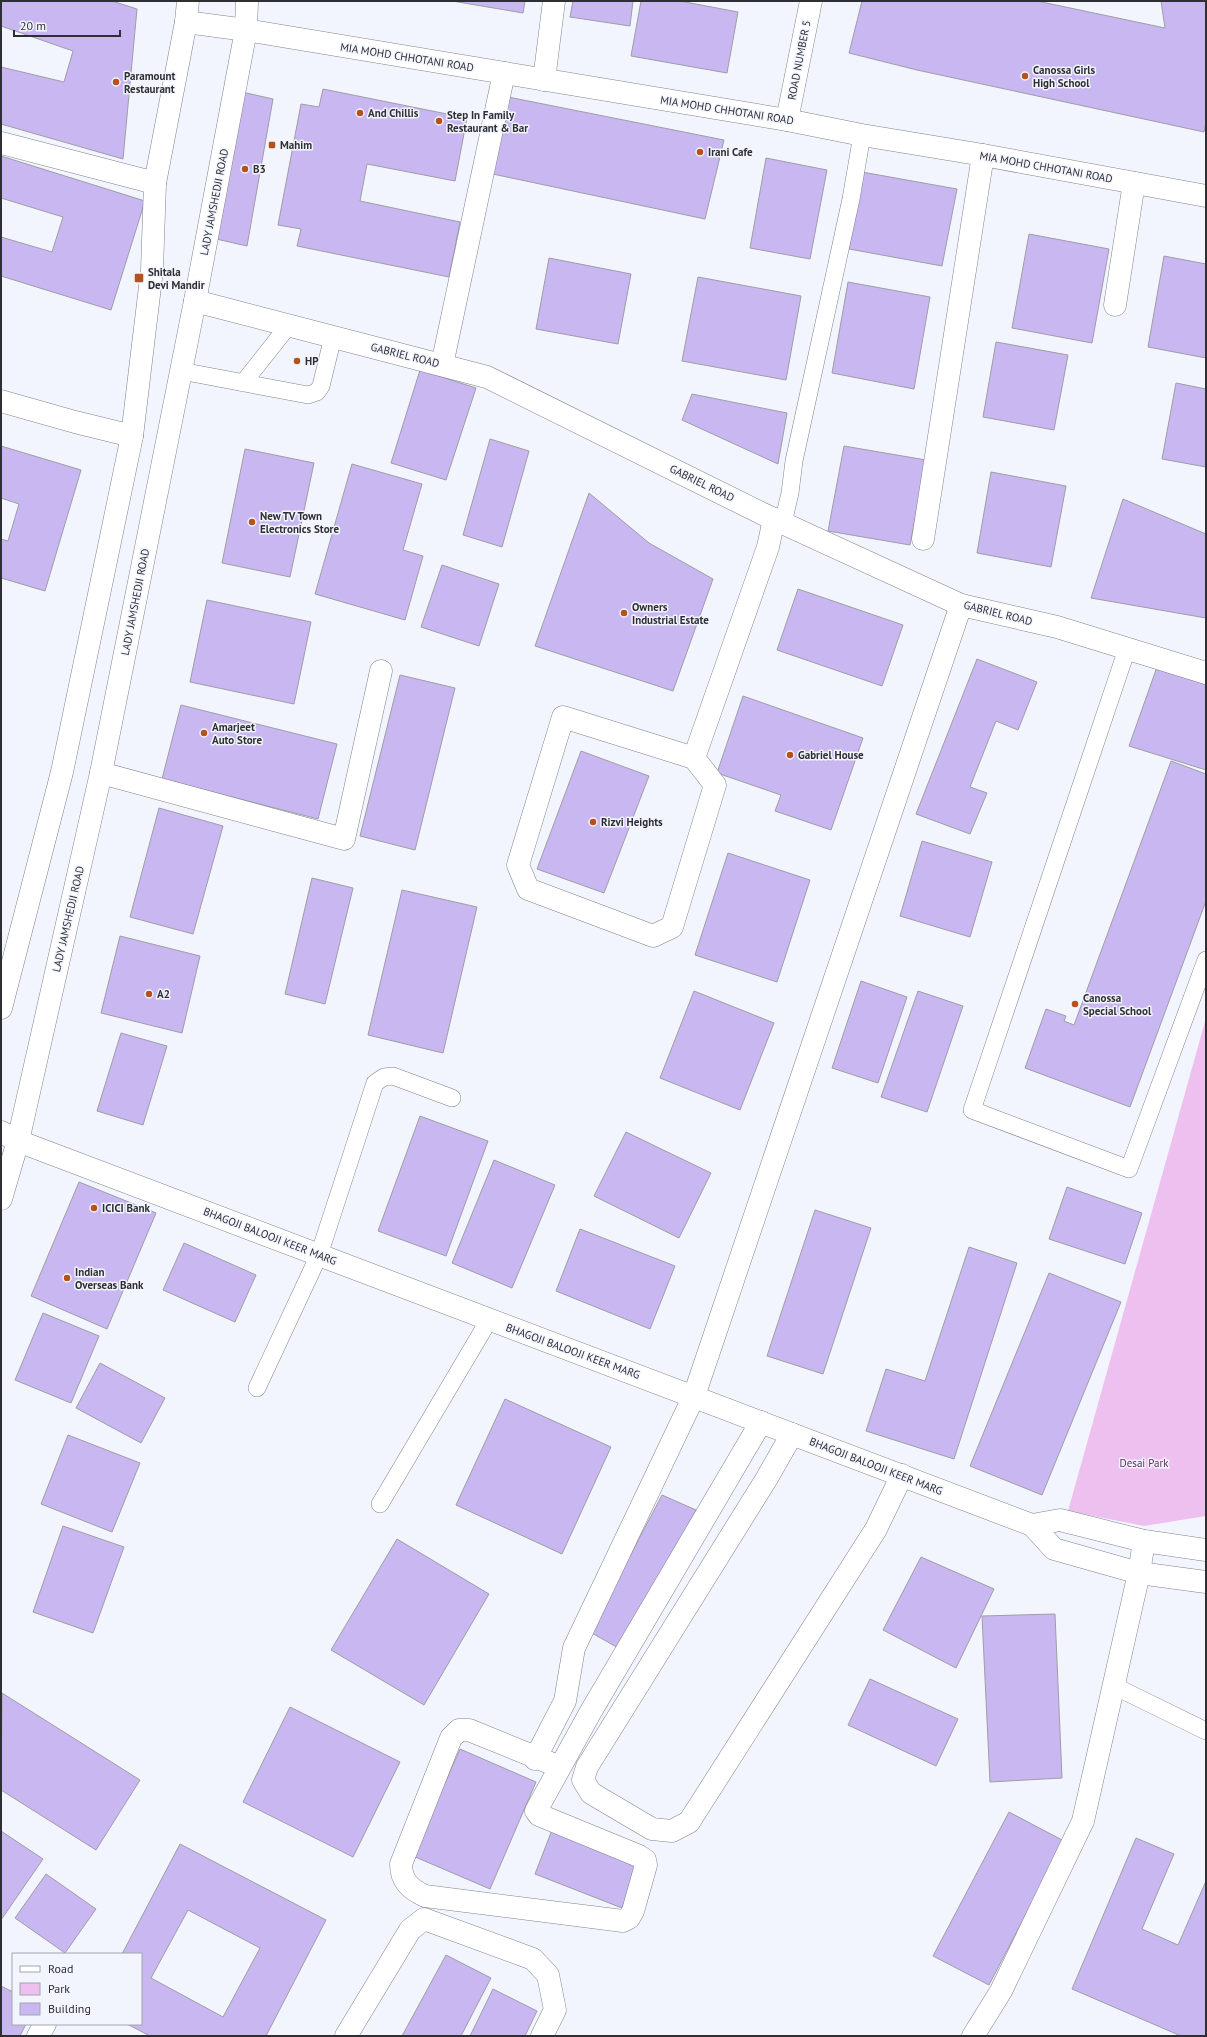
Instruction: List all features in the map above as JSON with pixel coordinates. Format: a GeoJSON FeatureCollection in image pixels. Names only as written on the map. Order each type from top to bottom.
{"type":"FeatureCollection","features":[{"type":"Feature","properties":{"kind":"street"},"geometry":{"type":"LineString","coordinates":[[1,1008],[62,772],[132,436],[152,270],[155,183],[186,22],[188,1]]}},
{"type":"Feature","properties":{"kind":"street","name":"LADY JAMSHEDJI ROAD"},"geometry":{"type":"LineString","coordinates":[[1,1199],[10,1136],[100,773],[195,301],[246,30],[247,1]]}},
{"type":"Feature","properties":{"kind":"street"},"geometry":{"type":"LineString","coordinates":[[544,80],[554,1]]}},
{"type":"Feature","properties":{"kind":"street","name":"ROAD NUMBER 5"},"geometry":{"type":"LineString","coordinates":[[787,120],[811,1]]}},
{"type":"Feature","properties":{"kind":"street","name":"MIA MOHD CHHOTANI ROAD"},"geometry":{"type":"LineString","coordinates":[[186,22],[246,30],[787,120],[862,135],[982,155],[1206,196]]}},
{"type":"Feature","properties":{"kind":"street"},"geometry":{"type":"LineString","coordinates":[[442,365],[504,73]]}},
{"type":"Feature","properties":{"kind":"street"},"geometry":{"type":"LineString","coordinates":[[1,143],[155,183]]}},
{"type":"Feature","properties":{"kind":"street"},"geometry":{"type":"LineString","coordinates":[[923,539],[982,155]]}},
{"type":"Feature","properties":{"kind":"street"},"geometry":{"type":"LineString","coordinates":[[1115,306],[1134,183]]}},
{"type":"Feature","properties":{"kind":"street","name":"GABRIEL ROAD"},"geometry":{"type":"LineString","coordinates":[[195,301],[487,376],[779,521],[962,605],[1057,627],[1206,673]]}},
{"type":"Feature","properties":{"kind":"street"},"geometry":{"type":"LineString","coordinates":[[1,400],[75,422],[132,436]]}},
{"type":"Feature","properties":{"kind":"street"},"geometry":{"type":"LineString","coordinates":[[694,758],[768,547],[779,521]]}},
{"type":"Feature","properties":{"kind":"street"},"geometry":{"type":"LineString","coordinates":[[535,1759],[565,1701],[574,1648],[694,1396],[962,605]]}},
{"type":"Feature","properties":{"kind":"street"},"geometry":{"type":"LineString","coordinates":[[100,773],[344,839],[381,671]]}},
{"type":"Feature","properties":{"kind":"street"},"geometry":{"type":"LineString","coordinates":[[563,717],[694,758],[715,785],[672,927],[653,936],[528,889],[518,865],[563,717]]}},
{"type":"Feature","properties":{"kind":"street","name":"BHAGOJI BALOOJI KEER MARG"},"geometry":{"type":"LineString","coordinates":[[10,1136],[489,1320],[694,1396],[1032,1525],[1054,1549],[1139,1573]]}},
{"type":"Feature","properties":{"kind":"street"},"geometry":{"type":"LineString","coordinates":[[560,1767],[535,1759],[469,1730],[459,1730],[452,1738],[401,1864],[401,1871],[404,1881],[415,1891],[425,1896],[623,1920],[629,1918],[633,1911],[646,1865],[645,1860],[639,1856],[539,1815],[536,1811],[590,1713],[761,1422]]}},
{"type":"Feature","properties":{"kind":"street"},"geometry":{"type":"LineString","coordinates":[[792,1434],[768,1478],[587,1767],[583,1780],[590,1793],[652,1829],[672,1831],[689,1822],[876,1529],[902,1475]]}},
{"type":"Feature","properties":{"kind":"street"},"geometry":{"type":"LineString","coordinates":[[1032,1525],[1060,1520],[1144,1541],[1206,1550]]}},
{"type":"Feature","properties":{"kind":"street"},"geometry":{"type":"LineString","coordinates":[[973,2036],[1001,1991],[1083,1821],[1139,1573],[1144,1541]]}},
{"type":"Feature","properties":{"kind":"street"},"geometry":{"type":"LineString","coordinates":[[1139,1573],[1206,1582]]}},
{"type":"Feature","properties":{"kind":"street"},"geometry":{"type":"LineString","coordinates":[[565,1701],[590,1713]]}},
{"type":"Feature","properties":{"kind":"street"},"geometry":{"type":"LineString","coordinates":[[346,2036],[410,1930],[424,1920],[533,1959],[548,1975],[555,2010],[542,2036]]}},
{"type":"Feature","properties":{"kind":"street"},"geometry":{"type":"LineString","coordinates":[[38,2036],[44,2025]]}},
{"type":"Feature","properties":{"kind":"lane"},"geometry":{"type":"LineString","coordinates":[[779,521],[790,493],[794,461],[851,199],[862,135]]}},
{"type":"Feature","properties":{"kind":"lane"},"geometry":{"type":"LineString","coordinates":[[243,383],[289,326]]}},
{"type":"Feature","properties":{"kind":"lane"},"geometry":{"type":"LineString","coordinates":[[181,371],[308,395],[317,392],[321,386],[332,337]]}},
{"type":"Feature","properties":{"kind":"lane"},"geometry":{"type":"LineString","coordinates":[[1127,649],[972,1110],[1129,1169],[1206,960]]}},
{"type":"Feature","properties":{"kind":"lane"},"geometry":{"type":"LineString","coordinates":[[257,1388],[319,1255],[375,1083],[384,1077],[393,1076],[452,1098]]}},
{"type":"Feature","properties":{"kind":"lane"},"geometry":{"type":"LineString","coordinates":[[380,1504],[489,1320]]}},
{"type":"Feature","properties":{"kind":"lane"},"geometry":{"type":"LineString","coordinates":[[1114,1686],[1206,1731]]}},
{"type":"Feature","properties":{"kind":"green space","name":"Desai Park"},"geometry":{"type":"Polygon","coordinates":[[[1206,1018],[1206,1516],[1144,1526],[1068,1511],[1206,1018]]]}},
{"type":"Feature","properties":{"kind":"building"},"geometry":{"type":"Polygon","coordinates":[[[1,1],[112,1],[137,9],[123,159],[1,124],[1,67],[64,82],[73,51],[1,26],[1,1]]]}},
{"type":"Feature","properties":{"kind":"building"},"geometry":{"type":"Polygon","coordinates":[[[452,1],[525,1],[523,13],[452,1]]]}},
{"type":"Feature","properties":{"kind":"building"},"geometry":{"type":"Polygon","coordinates":[[[573,1],[633,1],[630,26],[570,17],[573,1]]]}},
{"type":"Feature","properties":{"kind":"building"},"geometry":{"type":"Polygon","coordinates":[[[641,1],[680,1],[738,12],[727,73],[631,56],[641,1]]]}},
{"type":"Feature","properties":{"kind":"building","name":"Canossa Girls High School"},"geometry":{"type":"Polygon","coordinates":[[[862,1],[1037,1],[1165,28],[1161,1],[1206,1],[1206,122],[1204,132],[917,70],[849,53],[862,1]]]}},
{"type":"Feature","properties":{"kind":"building"},"geometry":{"type":"Polygon","coordinates":[[[323,89],[467,118],[455,181],[367,164],[360,201],[460,222],[449,277],[297,246],[301,229],[278,225],[301,104],[319,107],[323,89]]]}},
{"type":"Feature","properties":{"kind":"building","name":"B3"},"geometry":{"type":"Polygon","coordinates":[[[242,92],[273,99],[247,246],[216,239],[242,92]]]}},
{"type":"Feature","properties":{"kind":"building"},"geometry":{"type":"Polygon","coordinates":[[[503,96],[724,140],[705,219],[488,173],[503,96]]]}},
{"type":"Feature","properties":{"kind":"building"},"geometry":{"type":"Polygon","coordinates":[[[1,156],[145,201],[111,310],[1,276],[1,237],[52,252],[63,217],[1,198],[1,156]]]}},
{"type":"Feature","properties":{"kind":"building"},"geometry":{"type":"Polygon","coordinates":[[[766,158],[827,170],[810,259],[750,248],[766,158]]]}},
{"type":"Feature","properties":{"kind":"building"},"geometry":{"type":"Polygon","coordinates":[[[862,172],[957,189],[942,266],[849,249],[862,172]]]}},
{"type":"Feature","properties":{"kind":"building"},"geometry":{"type":"Polygon","coordinates":[[[1029,234],[1109,249],[1092,343],[1012,328],[1029,234]]]}},
{"type":"Feature","properties":{"kind":"building"},"geometry":{"type":"Polygon","coordinates":[[[1164,256],[1206,264],[1206,358],[1148,347],[1164,256]]]}},
{"type":"Feature","properties":{"kind":"building"},"geometry":{"type":"Polygon","coordinates":[[[549,258],[631,274],[618,344],[536,329],[549,258]]]}},
{"type":"Feature","properties":{"kind":"building"},"geometry":{"type":"Polygon","coordinates":[[[698,277],[801,296],[786,380],[682,361],[698,277]]]}},
{"type":"Feature","properties":{"kind":"building"},"geometry":{"type":"Polygon","coordinates":[[[848,282],[930,297],[914,389],[832,373],[848,282]]]}},
{"type":"Feature","properties":{"kind":"building"},"geometry":{"type":"Polygon","coordinates":[[[996,342],[1068,355],[1054,430],[983,417],[996,342]]]}},
{"type":"Feature","properties":{"kind":"building"},"geometry":{"type":"Polygon","coordinates":[[[420,370],[476,388],[446,480],[391,463],[420,370]]]}},
{"type":"Feature","properties":{"kind":"building"},"geometry":{"type":"Polygon","coordinates":[[[1176,383],[1206,389],[1206,467],[1162,459],[1176,383]]]}},
{"type":"Feature","properties":{"kind":"building"},"geometry":{"type":"Polygon","coordinates":[[[692,394],[787,413],[778,464],[682,420],[692,394]]]}},
{"type":"Feature","properties":{"kind":"building"},"geometry":{"type":"Polygon","coordinates":[[[490,439],[529,451],[502,547],[463,535],[490,439]]]}},
{"type":"Feature","properties":{"kind":"building"},"geometry":{"type":"Polygon","coordinates":[[[1,446],[81,470],[45,591],[1,578],[1,539],[8,541],[19,504],[1,498],[1,446]]]}},
{"type":"Feature","properties":{"kind":"building"},"geometry":{"type":"Polygon","coordinates":[[[844,446],[926,460],[910,545],[828,531],[844,446]]]}},
{"type":"Feature","properties":{"kind":"building"},"geometry":{"type":"Polygon","coordinates":[[[245,449],[314,463],[290,577],[222,563],[245,449]]]}},
{"type":"Feature","properties":{"kind":"building"},"geometry":{"type":"Polygon","coordinates":[[[352,464],[422,484],[403,550],[423,556],[405,620],[315,594],[352,464]]]}},
{"type":"Feature","properties":{"kind":"building"},"geometry":{"type":"Polygon","coordinates":[[[991,472],[1066,486],[1051,567],[977,553],[991,472]]]}},
{"type":"Feature","properties":{"kind":"building","name":"Owners Industrial Estate"},"geometry":{"type":"Polygon","coordinates":[[[589,493],[649,543],[713,579],[673,691],[535,646],[589,493]]]}},
{"type":"Feature","properties":{"kind":"building"},"geometry":{"type":"Polygon","coordinates":[[[1123,499],[1206,534],[1206,618],[1091,598],[1123,499]]]}},
{"type":"Feature","properties":{"kind":"building"},"geometry":{"type":"Polygon","coordinates":[[[442,565],[499,584],[479,646],[421,627],[442,565]]]}},
{"type":"Feature","properties":{"kind":"building"},"geometry":{"type":"Polygon","coordinates":[[[798,589],[903,625],[882,686],[777,650],[798,589]]]}},
{"type":"Feature","properties":{"kind":"building"},"geometry":{"type":"Polygon","coordinates":[[[207,600],[311,622],[294,704],[190,682],[207,600]]]}},
{"type":"Feature","properties":{"kind":"building"},"geometry":{"type":"Polygon","coordinates":[[[977,659],[1037,682],[1018,730],[996,721],[970,787],[987,793],[970,834],[916,814],[977,659]]]}},
{"type":"Feature","properties":{"kind":"building"},"geometry":{"type":"Polygon","coordinates":[[[1157,667],[1206,683],[1206,770],[1129,746],[1157,667]]]}},
{"type":"Feature","properties":{"kind":"building"},"geometry":{"type":"Polygon","coordinates":[[[400,675],[455,688],[415,850],[360,836],[400,675]]]}},
{"type":"Feature","properties":{"kind":"building","name":"Gabriel House"},"geometry":{"type":"Polygon","coordinates":[[[743,696],[863,738],[831,830],[775,811],[781,795],[717,773],[743,696]]]}},
{"type":"Feature","properties":{"kind":"building"},"geometry":{"type":"Polygon","coordinates":[[[181,705],[337,744],[318,819],[162,779],[181,705]]]}},
{"type":"Feature","properties":{"kind":"building","name":"Rizvi Heights"},"geometry":{"type":"Polygon","coordinates":[[[581,751],[649,776],[604,893],[537,869],[581,751]]]}},
{"type":"Feature","properties":{"kind":"building"},"geometry":{"type":"Polygon","coordinates":[[[1171,761],[1206,774],[1206,901],[1130,1107],[1025,1068],[1046,1009],[1066,1016],[1064,1021],[1074,1025],[1171,761]]]}},
{"type":"Feature","properties":{"kind":"building"},"geometry":{"type":"Polygon","coordinates":[[[159,808],[223,826],[193,934],[130,917],[159,808]]]}},
{"type":"Feature","properties":{"kind":"building"},"geometry":{"type":"Polygon","coordinates":[[[922,841],[992,862],[970,937],[900,916],[922,841]]]}},
{"type":"Feature","properties":{"kind":"building"},"geometry":{"type":"Polygon","coordinates":[[[728,853],[810,880],[777,982],[695,955],[728,853]]]}},
{"type":"Feature","properties":{"kind":"building"},"geometry":{"type":"Polygon","coordinates":[[[312,878],[353,888],[325,1004],[285,994],[312,878]]]}},
{"type":"Feature","properties":{"kind":"building"},"geometry":{"type":"Polygon","coordinates":[[[402,890],[477,907],[443,1053],[368,1035],[402,890]]]}},
{"type":"Feature","properties":{"kind":"building","name":"A2"},"geometry":{"type":"Polygon","coordinates":[[[120,936],[200,956],[182,1033],[101,1013],[120,936]]]}},
{"type":"Feature","properties":{"kind":"building"},"geometry":{"type":"Polygon","coordinates":[[[861,981],[907,997],[878,1083],[832,1068],[861,981]]]}},
{"type":"Feature","properties":{"kind":"building"},"geometry":{"type":"Polygon","coordinates":[[[694,991],[774,1023],[740,1110],[660,1078],[694,991]]]}},
{"type":"Feature","properties":{"kind":"building"},"geometry":{"type":"Polygon","coordinates":[[[918,991],[963,1006],[927,1112],[881,1097],[918,991]]]}},
{"type":"Feature","properties":{"kind":"building"},"geometry":{"type":"Polygon","coordinates":[[[121,1033],[167,1046],[143,1125],[97,1111],[121,1033]]]}},
{"type":"Feature","properties":{"kind":"building"},"geometry":{"type":"Polygon","coordinates":[[[420,1116],[488,1141],[446,1256],[378,1231],[420,1116]]]}},
{"type":"Feature","properties":{"kind":"building"},"geometry":{"type":"Polygon","coordinates":[[[626,1132],[711,1173],[679,1238],[594,1196],[626,1132]]]}},
{"type":"Feature","properties":{"kind":"building"},"geometry":{"type":"Polygon","coordinates":[[[494,1160],[555,1185],[512,1288],[452,1263],[494,1160]]]}},
{"type":"Feature","properties":{"kind":"building"},"geometry":{"type":"Polygon","coordinates":[[[79,1182],[156,1213],[107,1329],[31,1296],[79,1182]]]}},
{"type":"Feature","properties":{"kind":"building"},"geometry":{"type":"Polygon","coordinates":[[[1067,1187],[1142,1213],[1125,1264],[1049,1239],[1067,1187]]]}},
{"type":"Feature","properties":{"kind":"building"},"geometry":{"type":"Polygon","coordinates":[[[815,1210],[871,1228],[823,1374],[767,1356],[815,1210]]]}},
{"type":"Feature","properties":{"kind":"building"},"geometry":{"type":"Polygon","coordinates":[[[580,1229],[675,1266],[650,1329],[556,1291],[580,1229]]]}},
{"type":"Feature","properties":{"kind":"building"},"geometry":{"type":"Polygon","coordinates":[[[184,1243],[256,1275],[235,1322],[163,1290],[184,1243]]]}},
{"type":"Feature","properties":{"kind":"building"},"geometry":{"type":"Polygon","coordinates":[[[969,1247],[1017,1263],[954,1459],[866,1431],[886,1369],[925,1381],[969,1247]]]}},
{"type":"Feature","properties":{"kind":"building"},"geometry":{"type":"Polygon","coordinates":[[[1049,1273],[1121,1302],[1042,1495],[970,1466],[1049,1273]]]}},
{"type":"Feature","properties":{"kind":"building"},"geometry":{"type":"Polygon","coordinates":[[[43,1313],[99,1336],[71,1403],[15,1380],[43,1313]]]}},
{"type":"Feature","properties":{"kind":"building"},"geometry":{"type":"Polygon","coordinates":[[[100,1363],[165,1398],[141,1443],[76,1408],[100,1363]]]}},
{"type":"Feature","properties":{"kind":"building"},"geometry":{"type":"Polygon","coordinates":[[[505,1399],[611,1447],[562,1554],[456,1505],[505,1399]]]}},
{"type":"Feature","properties":{"kind":"building"},"geometry":{"type":"Polygon","coordinates":[[[68,1435],[140,1463],[112,1532],[41,1504],[68,1435]]]}},
{"type":"Feature","properties":{"kind":"building"},"geometry":{"type":"Polygon","coordinates":[[[662,1495],[696,1510],[622,1650],[590,1632],[662,1495]]]}},
{"type":"Feature","properties":{"kind":"building"},"geometry":{"type":"Polygon","coordinates":[[[63,1526],[124,1547],[93,1633],[33,1612],[63,1526]]]}},
{"type":"Feature","properties":{"kind":"building"},"geometry":{"type":"Polygon","coordinates":[[[397,1539],[489,1594],[424,1705],[331,1650],[397,1539]]]}},
{"type":"Feature","properties":{"kind":"building"},"geometry":{"type":"Polygon","coordinates":[[[921,1557],[994,1589],[956,1668],[883,1630],[921,1557]]]}},
{"type":"Feature","properties":{"kind":"building"},"geometry":{"type":"Polygon","coordinates":[[[1055,1614],[1062,1778],[990,1782],[982,1616],[1055,1614]]]}},
{"type":"Feature","properties":{"kind":"building"},"geometry":{"type":"Polygon","coordinates":[[[870,1679],[958,1719],[936,1766],[848,1725],[870,1679]]]}},
{"type":"Feature","properties":{"kind":"building"},"geometry":{"type":"Polygon","coordinates":[[[2,1693],[140,1780],[96,1850],[1,1790],[2,1693]]]}},
{"type":"Feature","properties":{"kind":"building"},"geometry":{"type":"Polygon","coordinates":[[[290,1707],[400,1762],[353,1857],[243,1802],[290,1707]]]}},
{"type":"Feature","properties":{"kind":"building"},"geometry":{"type":"Polygon","coordinates":[[[460,1749],[536,1782],[490,1889],[413,1856],[460,1749]]]}},
{"type":"Feature","properties":{"kind":"building"},"geometry":{"type":"Polygon","coordinates":[[[1009,1812],[1064,1841],[989,1985],[933,1956],[1009,1812]]]}},
{"type":"Feature","properties":{"kind":"building"},"geometry":{"type":"Polygon","coordinates":[[[552,1830],[639,1864],[622,1908],[535,1874],[552,1830]]]}},
{"type":"Feature","properties":{"kind":"building"},"geometry":{"type":"Polygon","coordinates":[[[1,1831],[43,1859],[1,1920],[1,1831]]]}},
{"type":"Feature","properties":{"kind":"building"},"geometry":{"type":"Polygon","coordinates":[[[1136,1838],[1174,1854],[1142,1929],[1178,1945],[1206,1881],[1206,2036],[1181,2036],[1072,1989],[1136,1838]]]}},
{"type":"Feature","properties":{"kind":"building"},"geometry":{"type":"Polygon","coordinates":[[[180,1844],[326,1920],[266,2036],[150,2036],[129,2025],[142,2025],[142,1953],[123,1953],[180,1844]],[[188,1910],[151,1978],[223,2017],[260,1948],[188,1910]]]}},
{"type":"Feature","properties":{"kind":"building"},"geometry":{"type":"Polygon","coordinates":[[[46,1874],[96,1909],[65,1953],[15,1918],[46,1874]]]}},
{"type":"Feature","properties":{"kind":"building"},"geometry":{"type":"Polygon","coordinates":[[[446,1955],[491,1978],[461,2036],[402,2036],[446,1955]]]}},
{"type":"Feature","properties":{"kind":"building"},"geometry":{"type":"Polygon","coordinates":[[[1,1986],[12,1992],[12,2025],[26,2025],[20,2036],[1,2036],[1,1986]]]}},
{"type":"Feature","properties":{"kind":"building"},"geometry":{"type":"Polygon","coordinates":[[[493,1989],[537,2011],[525,2036],[470,2036],[493,1989]]]}},
{"type":"Feature","properties":{"kind":"place","name":"Canossa Girls High School"},"geometry":{"type":"Point","coordinates":[1025,76]}},
{"type":"Feature","properties":{"kind":"place","name":"Paramount Restaurant"},"geometry":{"type":"Point","coordinates":[116,82]}},
{"type":"Feature","properties":{"kind":"place","name":"And Chillis"},"geometry":{"type":"Point","coordinates":[360,113]}},
{"type":"Feature","properties":{"kind":"place","name":"Step In Family Restaurant & Bar"},"geometry":{"type":"Point","coordinates":[439,121]}},
{"type":"Feature","properties":{"kind":"place","name":"Mahim"},"geometry":{"type":"Point","coordinates":[272,145]}},
{"type":"Feature","properties":{"kind":"place","name":"Irani Cafe"},"geometry":{"type":"Point","coordinates":[700,152]}},
{"type":"Feature","properties":{"kind":"place","name":"B3"},"geometry":{"type":"Point","coordinates":[245,169]}},
{"type":"Feature","properties":{"kind":"place","name":"Shitala Devi Mandir"},"geometry":{"type":"Point","coordinates":[139,278]}},
{"type":"Feature","properties":{"kind":"place","name":"HP"},"geometry":{"type":"Point","coordinates":[297,361]}},
{"type":"Feature","properties":{"kind":"place","name":"New TV Town Electronics Store"},"geometry":{"type":"Point","coordinates":[252,522]}},
{"type":"Feature","properties":{"kind":"place","name":"Owners Industrial Estate"},"geometry":{"type":"Point","coordinates":[624,613]}},
{"type":"Feature","properties":{"kind":"place","name":"Amarjeet Auto Store"},"geometry":{"type":"Point","coordinates":[204,733]}},
{"type":"Feature","properties":{"kind":"place","name":"Gabriel House"},"geometry":{"type":"Point","coordinates":[790,755]}},
{"type":"Feature","properties":{"kind":"place","name":"Rizvi Heights"},"geometry":{"type":"Point","coordinates":[593,822]}},
{"type":"Feature","properties":{"kind":"place","name":"A2"},"geometry":{"type":"Point","coordinates":[149,994]}},
{"type":"Feature","properties":{"kind":"place","name":"Canossa Special School"},"geometry":{"type":"Point","coordinates":[1075,1004]}},
{"type":"Feature","properties":{"kind":"place","name":"ICICI Bank"},"geometry":{"type":"Point","coordinates":[94,1208]}},
{"type":"Feature","properties":{"kind":"place","name":"Indian Overseas Bank"},"geometry":{"type":"Point","coordinates":[67,1278]}}]}
